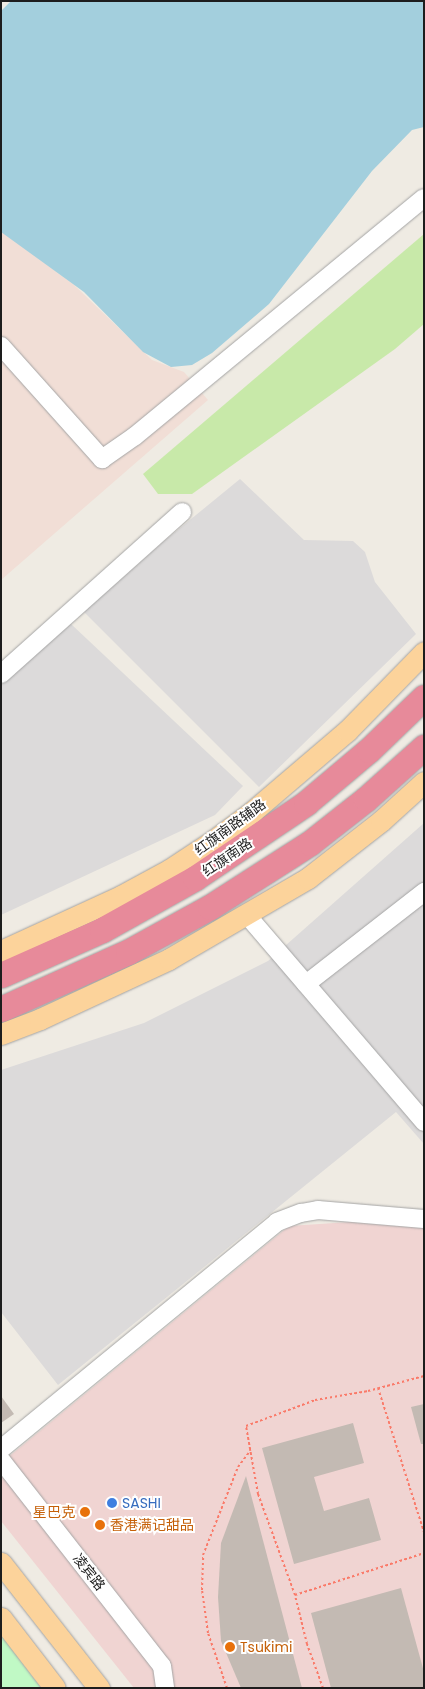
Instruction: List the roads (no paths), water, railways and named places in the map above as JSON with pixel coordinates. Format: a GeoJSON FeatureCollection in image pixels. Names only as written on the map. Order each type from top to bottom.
{"type":"FeatureCollection","features":[{"type":"Feature","properties":{"kind":"highway","name":"红旗南路"},"geometry":{"type":"LineString","coordinates":[[1,975],[102,930],[195,878],[306,803],[369,750],[424,697]]}},
{"type":"Feature","properties":{"kind":"highway"},"geometry":{"type":"LineString","coordinates":[[1,1009],[85,973],[210,908],[310,843],[366,799],[424,746]]}},
{"type":"Feature","properties":{"kind":"main road","name":"红旗南路辅路"},"geometry":{"type":"LineString","coordinates":[[1,951],[44,934],[121,896],[169,870],[212,841],[252,812],[340,737],[424,652]]}},
{"type":"Feature","properties":{"kind":"main road"},"geometry":{"type":"LineString","coordinates":[[1,1034],[40,1019],[160,963],[308,878],[381,821],[424,782]]}},
{"type":"Feature","properties":{"kind":"main road"},"geometry":{"type":"LineString","coordinates":[[1,1563],[99,1688]]}},
{"type":"Feature","properties":{"kind":"main road"},"geometry":{"type":"LineString","coordinates":[[1,1618],[55,1688]]}},
{"type":"Feature","properties":{"kind":"street"},"geometry":{"type":"LineString","coordinates":[[1,346],[102,459],[135,436],[424,198]]}},
{"type":"Feature","properties":{"kind":"street"},"geometry":{"type":"LineString","coordinates":[[1,674],[182,512]]}},
{"type":"Feature","properties":{"kind":"street"},"geometry":{"type":"LineString","coordinates":[[306,984],[424,892]]}},
{"type":"Feature","properties":{"kind":"street"},"geometry":{"type":"LineString","coordinates":[[246,914],[424,1122]]}},
{"type":"Feature","properties":{"kind":"street"},"geometry":{"type":"LineString","coordinates":[[1,1449],[277,1222],[301,1213],[318,1210],[424,1219]]}},
{"type":"Feature","properties":{"kind":"street","name":"凌宾路"},"geometry":{"type":"LineString","coordinates":[[1,1460],[162,1666],[165,1688]]}},
{"type":"Feature","properties":{"kind":"water"},"geometry":{"type":"Polygon","coordinates":[[[11,1],[424,1],[424,127],[412,130],[372,171],[269,304],[212,353],[192,365],[171,367],[143,352],[84,292],[1,232],[1,11],[11,1]]]}},
{"type":"Feature","properties":{"kind":"place","name":"SASHI"},"geometry":{"type":"Point","coordinates":[112,1503]}},
{"type":"Feature","properties":{"kind":"place","name":"星巴克"},"geometry":{"type":"Point","coordinates":[85,1512]}},
{"type":"Feature","properties":{"kind":"place","name":"香港满记甜品"},"geometry":{"type":"Point","coordinates":[100,1525]}},
{"type":"Feature","properties":{"kind":"place","name":"Tsukimi"},"geometry":{"type":"Point","coordinates":[230,1647]}}]}
